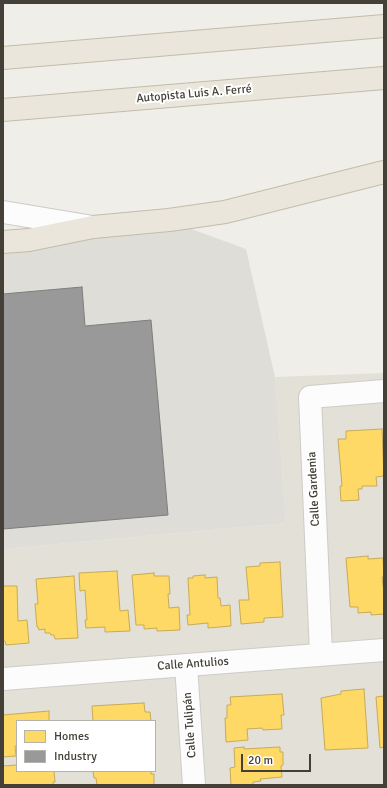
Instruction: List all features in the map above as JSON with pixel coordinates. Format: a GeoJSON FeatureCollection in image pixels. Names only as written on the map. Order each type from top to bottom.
{"type":"FeatureCollection","features":[{"type":"Feature","properties":{"kind":"highway"},"geometry":{"type":"LineString","coordinates":[[3,58],[384,26]]}},
{"type":"Feature","properties":{"kind":"highway","name":"Autopista Luis A. Ferré"},"geometry":{"type":"LineString","coordinates":[[3,110],[384,78]]}},
{"type":"Feature","properties":{"kind":"highway"},"geometry":{"type":"LineString","coordinates":[[3,242],[29,240],[93,227],[169,220],[225,212],[384,172]]}},
{"type":"Feature","properties":{"kind":"street"},"geometry":{"type":"LineString","coordinates":[[3,212],[93,227]]}},
{"type":"Feature","properties":{"kind":"street","name":"Calle Gardenia"},"geometry":{"type":"LineString","coordinates":[[321,654],[310,397],[384,391]]}},
{"type":"Feature","properties":{"kind":"street","name":"Calle Antulios"},"geometry":{"type":"LineString","coordinates":[[3,679],[384,650]]}},
{"type":"Feature","properties":{"kind":"street","name":"Calle Tulipán"},"geometry":{"type":"LineString","coordinates":[[186,665],[194,785]]}},
{"type":"Feature","properties":{"kind":"shaded area"},"geometry":{"type":"Polygon","coordinates":[[[186,227],[246,249],[275,377],[286,523],[3,549],[3,242],[186,227]]]}},
{"type":"Feature","properties":{"kind":"shaded area"},"geometry":{"type":"Polygon","coordinates":[[[384,373],[384,785],[3,785],[3,549],[286,523],[275,377],[384,373]]]}},
{"type":"Feature","properties":{"kind":"building: Homes"},"geometry":{"type":"Polygon","coordinates":[[[382,429],[384,476],[376,477],[377,486],[362,486],[362,489],[358,489],[359,500],[341,501],[340,486],[342,486],[338,439],[346,439],[346,431],[382,429]]]}},
{"type":"Feature","properties":{"kind":"building: Homes"},"geometry":{"type":"Polygon","coordinates":[[[368,556],[368,559],[383,558],[384,577],[382,577],[384,614],[371,615],[371,612],[358,613],[358,607],[350,607],[346,558],[368,556]]]}},
{"type":"Feature","properties":{"kind":"building: Homes"},"geometry":{"type":"Polygon","coordinates":[[[280,562],[283,617],[264,618],[264,622],[241,624],[239,600],[249,600],[246,567],[260,566],[260,563],[280,562]]]}},
{"type":"Feature","properties":{"kind":"building: Homes"},"geometry":{"type":"Polygon","coordinates":[[[117,571],[120,611],[128,610],[130,631],[105,632],[105,627],[86,628],[85,620],[87,620],[85,590],[80,591],[79,573],[117,571]]]}},
{"type":"Feature","properties":{"kind":"building: Homes"},"geometry":{"type":"Polygon","coordinates":[[[154,573],[154,576],[169,576],[169,608],[179,607],[180,630],[157,631],[157,628],[144,629],[144,625],[136,625],[132,575],[154,573]]]}},
{"type":"Feature","properties":{"kind":"building: Homes"},"geometry":{"type":"Polygon","coordinates":[[[205,575],[205,578],[217,577],[218,598],[220,598],[221,606],[230,605],[231,626],[208,628],[208,623],[188,625],[187,615],[190,615],[188,578],[205,575]]]}},
{"type":"Feature","properties":{"kind":"building: Homes"},"geometry":{"type":"Polygon","coordinates":[[[74,576],[78,638],[55,639],[54,635],[45,633],[45,629],[39,630],[37,627],[35,604],[38,604],[36,579],[74,576]]]}},
{"type":"Feature","properties":{"kind":"building: Homes"},"geometry":{"type":"Polygon","coordinates":[[[3,586],[17,586],[18,621],[27,620],[29,643],[6,645],[5,641],[3,641],[3,586]]]}},
{"type":"Feature","properties":{"kind":"building: Homes"},"geometry":{"type":"Polygon","coordinates":[[[364,689],[368,748],[325,750],[321,698],[341,694],[341,691],[364,689]]]}},
{"type":"Feature","properties":{"kind":"building: Homes"},"geometry":{"type":"Polygon","coordinates":[[[282,694],[284,715],[281,715],[282,729],[247,729],[248,740],[226,742],[225,718],[227,718],[227,705],[231,705],[230,697],[282,694]]]}},
{"type":"Feature","properties":{"kind":"building: Homes"},"geometry":{"type":"Polygon","coordinates":[[[384,696],[384,747],[380,748],[376,697],[384,696]]]}},
{"type":"Feature","properties":{"kind":"building: Homes"},"geometry":{"type":"Polygon","coordinates":[[[144,703],[145,712],[150,712],[151,720],[93,720],[92,706],[144,703]]]}},
{"type":"Feature","properties":{"kind":"building: Homes"},"geometry":{"type":"Polygon","coordinates":[[[49,711],[49,720],[16,720],[16,756],[3,757],[3,715],[49,711]]]}},
{"type":"Feature","properties":{"kind":"building: Homes"},"geometry":{"type":"Polygon","coordinates":[[[244,747],[244,749],[280,747],[280,752],[283,752],[283,765],[281,766],[282,777],[260,779],[261,781],[253,782],[253,785],[231,785],[230,768],[235,767],[234,748],[244,747]]]}},
{"type":"Feature","properties":{"kind":"building: Homes"},"geometry":{"type":"Polygon","coordinates":[[[16,765],[16,772],[54,772],[55,782],[53,782],[53,785],[3,785],[3,766],[16,765]]]}},
{"type":"Feature","properties":{"kind":"building: Homes"},"geometry":{"type":"Polygon","coordinates":[[[93,772],[151,772],[151,774],[154,774],[154,785],[97,785],[96,778],[94,778],[93,772]]]}},
{"type":"Feature","properties":{"kind":"building: Industry"},"geometry":{"type":"Polygon","coordinates":[[[82,287],[85,326],[151,320],[168,515],[3,529],[3,294],[82,287]]]}}]}
